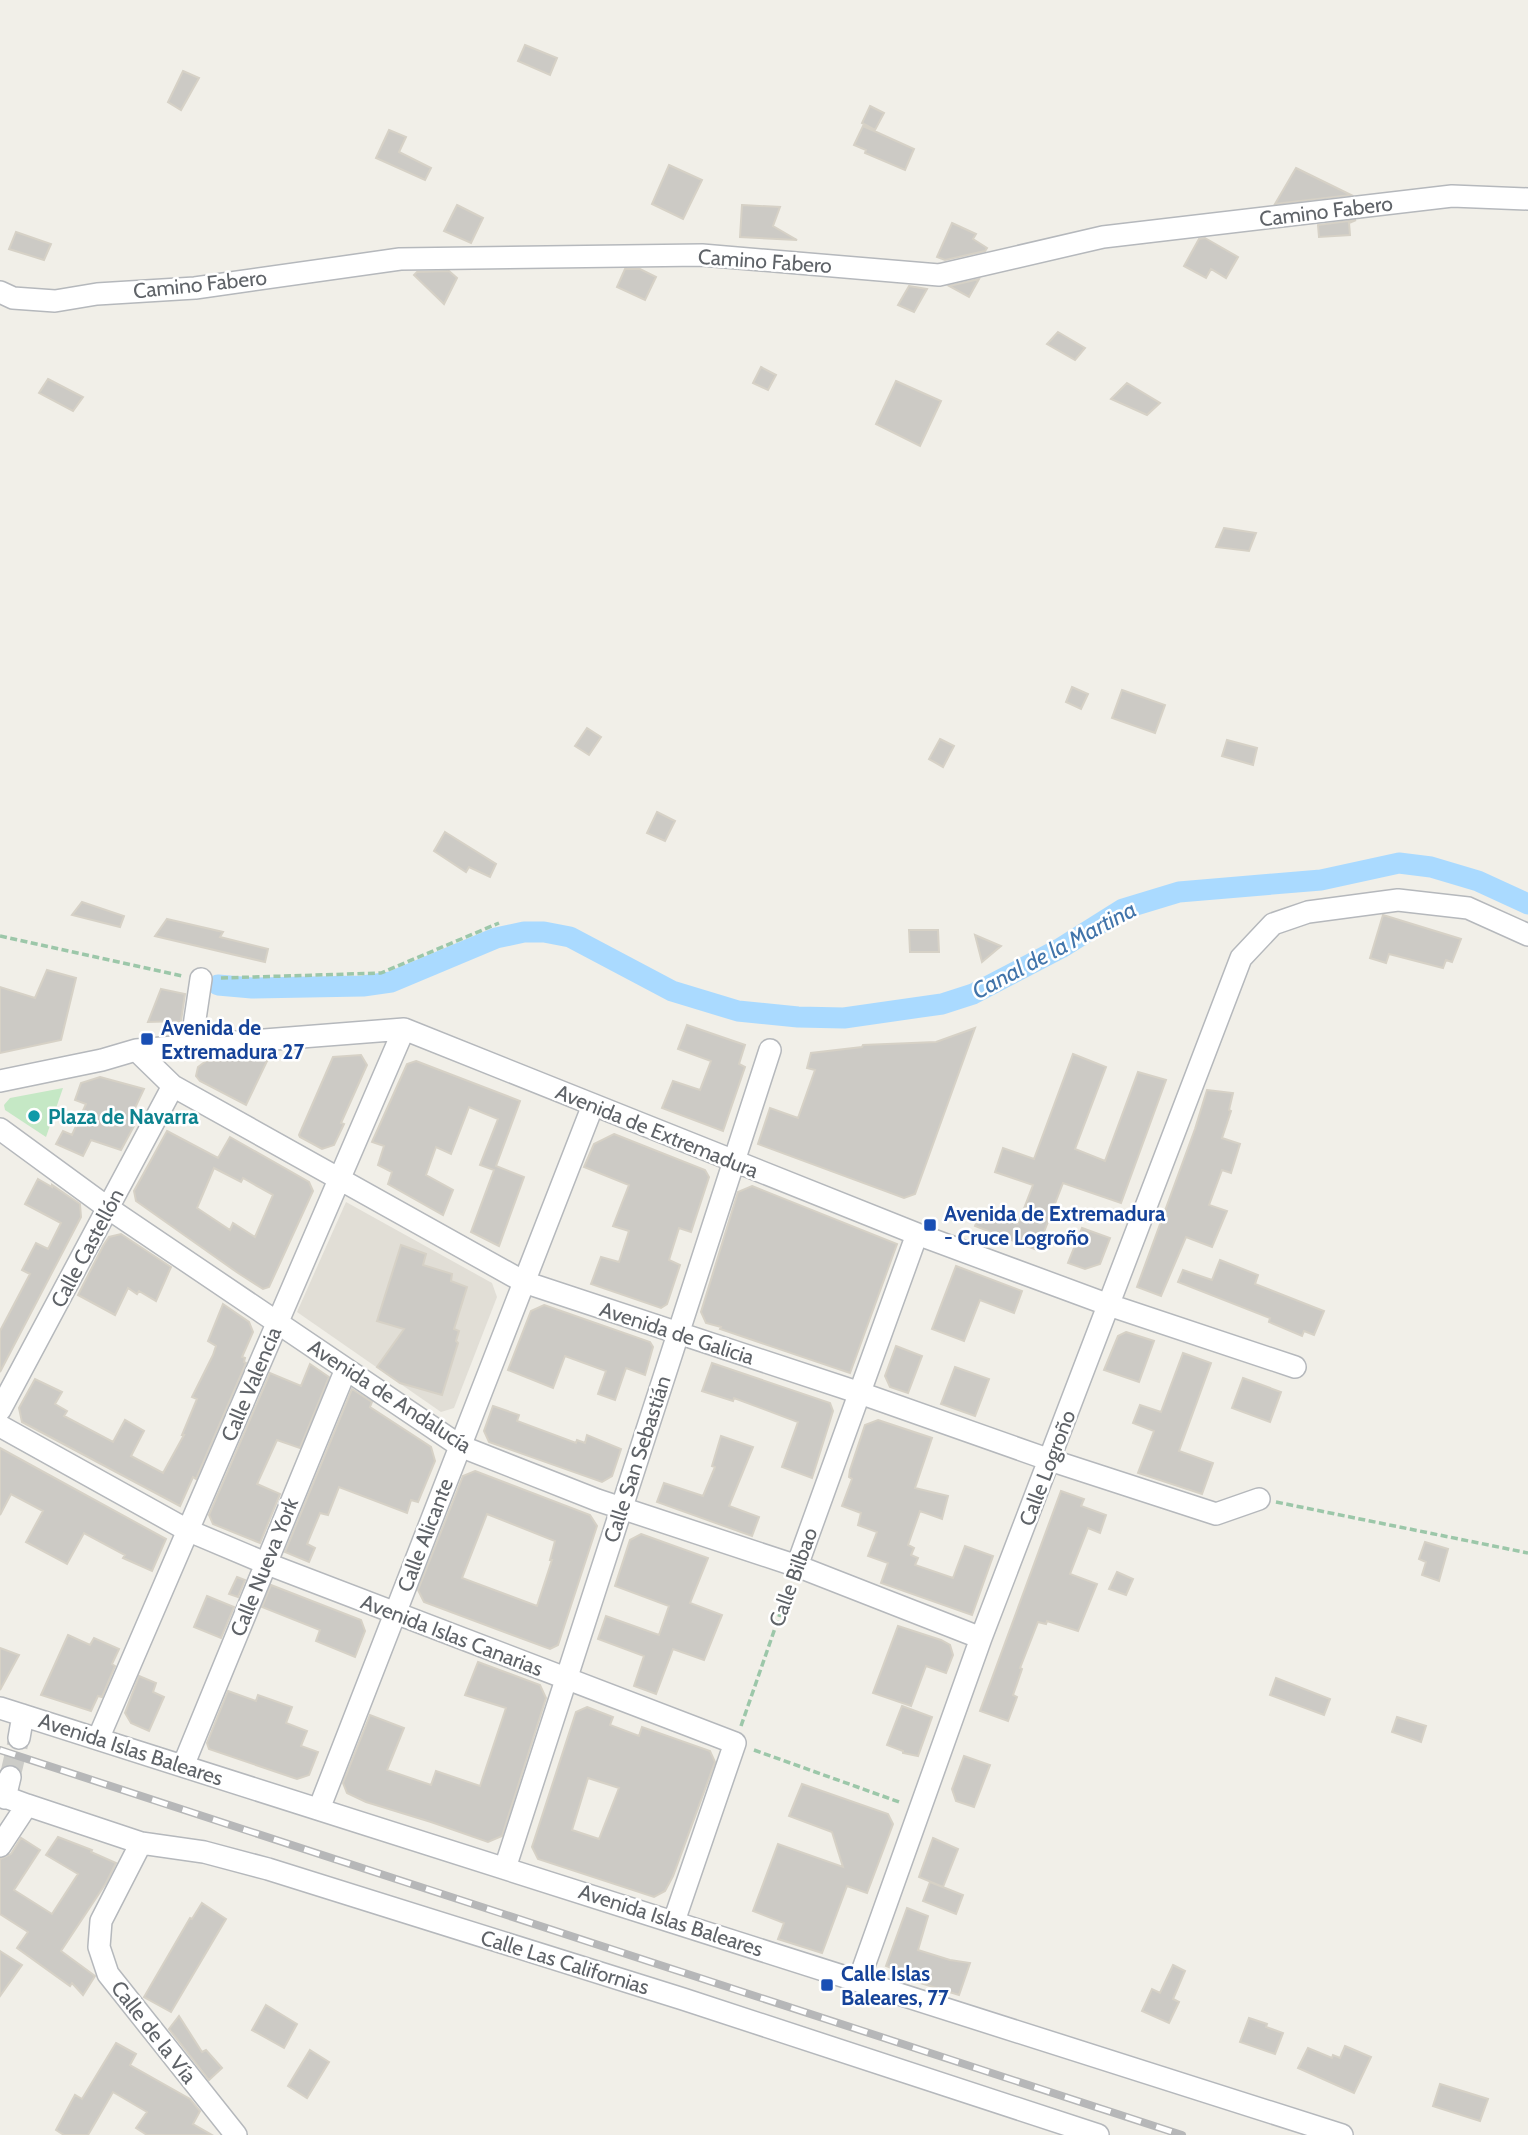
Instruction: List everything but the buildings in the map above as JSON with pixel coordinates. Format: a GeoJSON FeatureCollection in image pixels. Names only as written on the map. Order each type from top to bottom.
{"type":"FeatureCollection","features":[{"type":"Feature","properties":{"kind":"street","name":"Camino Fabero"},"geometry":{"type":"LineString","coordinates":[[0,292],[13,298],[55,301],[97,294],[195,288],[400,259],[702,254],[939,275],[1103,237],[1452,196],[1528,199]]}},
{"type":"Feature","properties":{"kind":"street","name":"Calle Logroño"},"geometry":{"type":"LineString","coordinates":[[859,1980],[981,1638],[1241,958],[1273,924],[1308,912],[1398,900],[1468,908],[1528,934]]}},
{"type":"Feature","properties":{"kind":"street"},"geometry":{"type":"LineString","coordinates":[[191,1046],[201,979]]}},
{"type":"Feature","properties":{"kind":"street","name":"Avenida de Extremadura"},"geometry":{"type":"LineString","coordinates":[[0,1080],[102,1060],[136,1050],[404,1029],[917,1234],[1109,1305],[1295,1367]]}},
{"type":"Feature","properties":{"kind":"street","name":"Calle Valencia"},"geometry":{"type":"LineString","coordinates":[[98,1739],[404,1029]]}},
{"type":"Feature","properties":{"kind":"street","name":"Avenida de Galicia"},"geometry":{"type":"LineString","coordinates":[[136,1050],[173,1086],[524,1282],[1216,1514],[1259,1499]]}},
{"type":"Feature","properties":{"kind":"street","name":"Calle San Sebastián"},"geometry":{"type":"LineString","coordinates":[[505,1868],[770,1050]]}},
{"type":"Feature","properties":{"kind":"street","name":"Calle Castellón"},"geometry":{"type":"LineString","coordinates":[[0,1410],[173,1086]]}},
{"type":"Feature","properties":{"kind":"street","name":"Calle Alicante"},"geometry":{"type":"LineString","coordinates":[[319,1809],[593,1105]]}},
{"type":"Feature","properties":{"kind":"street","name":"Avenida de Andalucía"},"geometry":{"type":"LineString","coordinates":[[0,1129],[108,1208],[460,1446],[622,1507],[797,1566],[981,1638]]}},
{"type":"Feature","properties":{"kind":"street","name":"Calle Bilbao"},"geometry":{"type":"LineString","coordinates":[[797,1566],[917,1234]]}},
{"type":"Feature","properties":{"kind":"street","name":"Calle Nueva York"},"geometry":{"type":"LineString","coordinates":[[183,1766],[346,1369]]}},
{"type":"Feature","properties":{"kind":"street","name":"Avenida Islas Canarias"},"geometry":{"type":"LineString","coordinates":[[0,1426],[187,1530],[265,1563],[735,1743]]}},
{"type":"Feature","properties":{"kind":"street","name":"Avenida Islas Baleares"},"geometry":{"type":"LineString","coordinates":[[0,1708],[1342,2135]]}},
{"type":"Feature","properties":{"kind":"street"},"geometry":{"type":"LineString","coordinates":[[19,1738],[23,1715]]}},
{"type":"Feature","properties":{"kind":"street"},"geometry":{"type":"LineString","coordinates":[[674,1921],[735,1743]]}},
{"type":"Feature","properties":{"kind":"street","name":"Calle Las Californias"},"geometry":{"type":"LineString","coordinates":[[5,1790],[27,1805],[141,1843],[204,1852],[268,1869],[670,1995],[1098,2135]]}},
{"type":"Feature","properties":{"kind":"street"},"geometry":{"type":"LineString","coordinates":[[0,1846],[27,1805]]}},
{"type":"Feature","properties":{"kind":"street","name":"Calle de la Vía"},"geometry":{"type":"LineString","coordinates":[[141,1843],[101,1921],[99,1947],[108,1974],[236,2135]]}},
{"type":"Feature","properties":{"kind":"path"},"geometry":{"type":"LineString","coordinates":[[0,936],[201,979],[381,973],[499,923]]}},
{"type":"Feature","properties":{"kind":"path"},"geometry":{"type":"LineString","coordinates":[[1259,1499],[1313,1507],[1528,1553]]}},
{"type":"Feature","properties":{"kind":"path","name":"Calle Bilbao"},"geometry":{"type":"LineString","coordinates":[[735,1743],[797,1566]]}},
{"type":"Feature","properties":{"kind":"path"},"geometry":{"type":"LineString","coordinates":[[735,1743],[920,1810]]}},
{"type":"Feature","properties":{"kind":"shaded area"},"geometry":{"type":"Polygon","coordinates":[[[346,1202],[492,1283],[497,1297],[454,1408],[441,1412],[297,1312],[346,1202]]]}},
{"type":"Feature","properties":{"kind":"green space"},"geometry":{"type":"Polygon","coordinates":[[[63,1088],[46,1137],[5,1110],[4,1105],[10,1098],[63,1088]]]}},
{"type":"Feature","properties":{"kind":"waterway","name":"Canal de la Martina"},"geometry":{"type":"LineString","coordinates":[[218,985],[252,988],[363,986],[391,982],[496,938],[524,932],[544,932],[570,937],[672,991],[738,1011],[844,1018],[942,1004],[973,994],[1061,948],[1123,909],[1179,892],[1321,880],[1399,863],[1431,867],[1478,881],[1528,904]]}},
{"type":"Feature","properties":{"kind":"tunnel"},"geometry":{"type":"LineString","coordinates":[[10,1777],[19,1738]]}},
{"type":"Feature","properties":{"kind":"railway"},"geometry":{"type":"LineString","coordinates":[[0,1750],[1182,2135]]}},
{"type":"Feature","properties":{"kind":"place","name":"Avenida de Extremadura 27"},"geometry":{"type":"Point","coordinates":[147,1039]}},
{"type":"Feature","properties":{"kind":"place","name":"Plaza de Navarra"},"geometry":{"type":"Point","coordinates":[34,1116]}},
{"type":"Feature","properties":{"kind":"place","name":"Avenida de Extremadura - Cruce Logroño"},"geometry":{"type":"Point","coordinates":[930,1225]}},
{"type":"Feature","properties":{"kind":"place","name":"Calle Islas Baleares, 77"},"geometry":{"type":"Point","coordinates":[827,1985]}}]}
